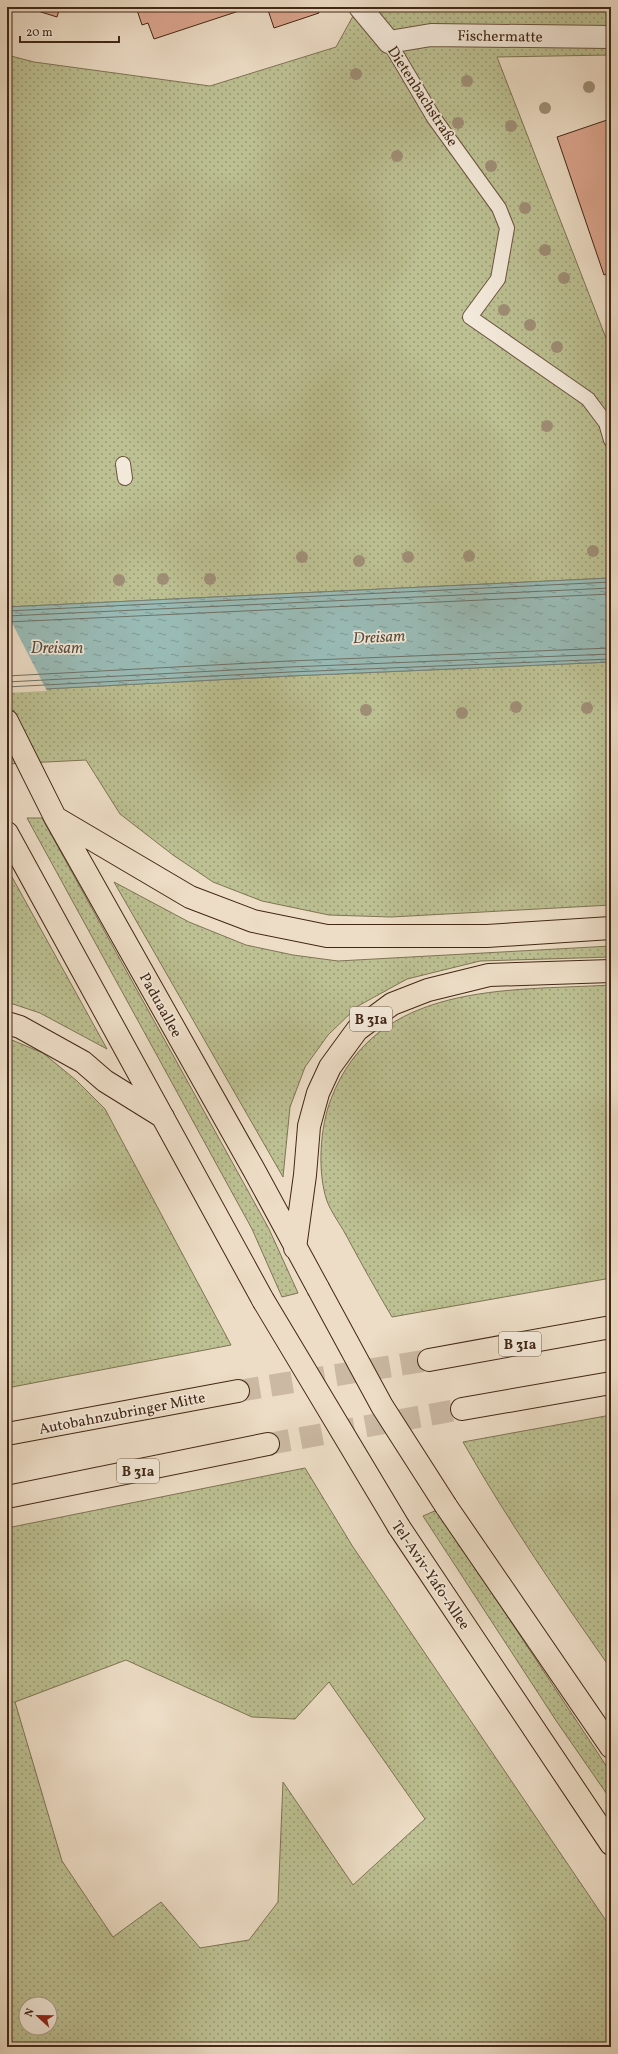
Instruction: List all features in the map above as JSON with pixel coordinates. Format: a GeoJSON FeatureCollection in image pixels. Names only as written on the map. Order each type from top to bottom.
{"type":"FeatureCollection","features":[{"type":"Feature","properties":{"kind":"highway","name":"Paduaallee"},"geometry":{"type":"LineString","coordinates":[[7,721],[55,817],[254,1170],[382,1406],[446,1506],[611,1747]]}},
{"type":"Feature","properties":{"kind":"highway"},"geometry":{"type":"LineString","coordinates":[[55,817],[190,897],[253,921],[327,936],[487,936],[611,928]]}},
{"type":"Feature","properties":{"kind":"highway"},"geometry":{"type":"LineString","coordinates":[[7,834],[164,1118]]}},
{"type":"Feature","properties":{"kind":"highway","name":"B 31a"},"geometry":{"type":"LineString","coordinates":[[295,1248],[305,1175],[309,1126],[318,1093],[330,1068],[357,1030],[392,1004],[428,990],[489,975],[611,971]]}},
{"type":"Feature","properties":{"kind":"highway"},"geometry":{"type":"LineString","coordinates":[[7,1023],[20,1027],[76,1058],[105,1081],[164,1118]]}},
{"type":"Feature","properties":{"kind":"highway","name":"Tel-Aviv-Yafo-Allee"},"geometry":{"type":"LineString","coordinates":[[164,1118],[263,1300],[399,1527],[611,1844]]}},
{"type":"Feature","properties":{"kind":"highway","name":"B 31a"},"geometry":{"type":"LineString","coordinates":[[428,1360],[611,1327]]}},
{"type":"Feature","properties":{"kind":"highway"},"geometry":{"type":"LineString","coordinates":[[462,1409],[611,1383]]}},
{"type":"Feature","properties":{"kind":"highway","name":"Autobahnzubringer Mitte"},"geometry":{"type":"LineString","coordinates":[[7,1434],[238,1391]]}},
{"type":"Feature","properties":{"kind":"highway","name":"B 31a"},"geometry":{"type":"LineString","coordinates":[[7,1497],[268,1444]]}},
{"type":"Feature","properties":{"kind":"street","name":"Dietenbachstraße"},"geometry":{"type":"LineString","coordinates":[[360,7],[389,42]]}},
{"type":"Feature","properties":{"kind":"street","name":"Fischermatte"},"geometry":{"type":"LineString","coordinates":[[389,42],[431,35],[611,37]]}},
{"type":"Feature","properties":{"kind":"lane","name":"Dietenbachstraße"},"geometry":{"type":"LineString","coordinates":[[389,42],[434,118],[499,208],[507,228],[498,279],[470,317],[588,399],[606,423],[611,440]]}},
{"type":"Feature","properties":{"kind":"lane"},"geometry":{"type":"LineString","coordinates":[[123,464],[125,478]]}},
{"type":"Feature","properties":{"kind":"green space"},"geometry":{"type":"Polygon","coordinates":[[[358,7],[611,7],[611,55],[497,57],[611,351],[611,578],[7,607],[7,55],[34,62],[210,86],[336,47],[358,7]]]}},
{"type":"Feature","properties":{"kind":"green space"},"geometry":{"type":"Polygon","coordinates":[[[611,662],[611,905],[391,917],[329,915],[262,901],[213,882],[173,855],[120,814],[86,760],[7,764],[7,691],[290,676],[611,662]]]}},
{"type":"Feature","properties":{"kind":"green space"},"geometry":{"type":"Polygon","coordinates":[[[27,818],[42,818],[269,1229],[298,1293],[282,1297],[252,1229],[27,818]]]}},
{"type":"Feature","properties":{"kind":"green space"},"geometry":{"type":"Polygon","coordinates":[[[7,868],[107,1049],[40,1013],[7,1002],[7,868]]]}},
{"type":"Feature","properties":{"kind":"green space"},"geometry":{"type":"Polygon","coordinates":[[[114,882],[189,922],[246,945],[293,955],[338,961],[611,946],[611,957],[480,961],[407,979],[358,1006],[328,1035],[305,1067],[290,1107],[283,1177],[114,882]]]}},
{"type":"Feature","properties":{"kind":"green space"},"geometry":{"type":"Polygon","coordinates":[[[611,985],[611,1278],[392,1317],[327,1201],[322,1177],[322,1136],[327,1110],[331,1099],[352,1060],[379,1032],[412,1013],[449,1000],[489,993],[530,989],[611,985]]]}},
{"type":"Feature","properties":{"kind":"green space"},"geometry":{"type":"Polygon","coordinates":[[[7,1038],[43,1053],[77,1081],[105,1109],[231,1345],[7,1388],[7,1038]]]}},
{"type":"Feature","properties":{"kind":"green space"},"geometry":{"type":"Polygon","coordinates":[[[611,1415],[611,1669],[516,1529],[463,1442],[611,1415]]]}},
{"type":"Feature","properties":{"kind":"green space"},"geometry":{"type":"Polygon","coordinates":[[[305,1468],[353,1547],[611,1928],[611,2047],[7,2047],[7,1528],[305,1468]],[[126,1660],[15,1702],[62,1861],[113,1937],[161,1902],[200,1948],[249,1940],[278,1902],[283,1782],[353,1885],[425,1819],[329,1682],[295,1719],[252,1717],[126,1660]]]}},
{"type":"Feature","properties":{"kind":"green space"},"geometry":{"type":"Polygon","coordinates":[[[437,1510],[611,1773],[611,1800],[557,1722],[423,1516],[437,1510]]]}},
{"type":"Feature","properties":{"kind":"water","name":"Dreisam"},"geometry":{"type":"Polygon","coordinates":[[[611,578],[611,662],[290,676],[7,691],[7,607],[611,578]]]}},
{"type":"Feature","properties":{"kind":"pier"},"geometry":{"type":"Polygon","coordinates":[[[7,613],[47,691],[7,693],[7,613]]]}},
{"type":"Feature","properties":{"kind":"building"},"geometry":{"type":"Polygon","coordinates":[[[25,7],[60,7],[57,17],[25,7]]]}},
{"type":"Feature","properties":{"kind":"building"},"geometry":{"type":"Polygon","coordinates":[[[136,7],[251,7],[154,39],[148,23],[142,25],[136,7]]]}},
{"type":"Feature","properties":{"kind":"building"},"geometry":{"type":"Polygon","coordinates":[[[267,7],[316,7],[319,13],[274,28],[267,7]]]}},
{"type":"Feature","properties":{"kind":"building"},"geometry":{"type":"Polygon","coordinates":[[[610,119],[611,272],[604,275],[557,137],[610,119]]]}},
{"type":"Feature","properties":{"kind":"tunnel"},"geometry":{"type":"LineString","coordinates":[[238,1391],[429,1360]]}},
{"type":"Feature","properties":{"kind":"tunnel"},"geometry":{"type":"LineString","coordinates":[[268,1444],[462,1409]]}}]}
